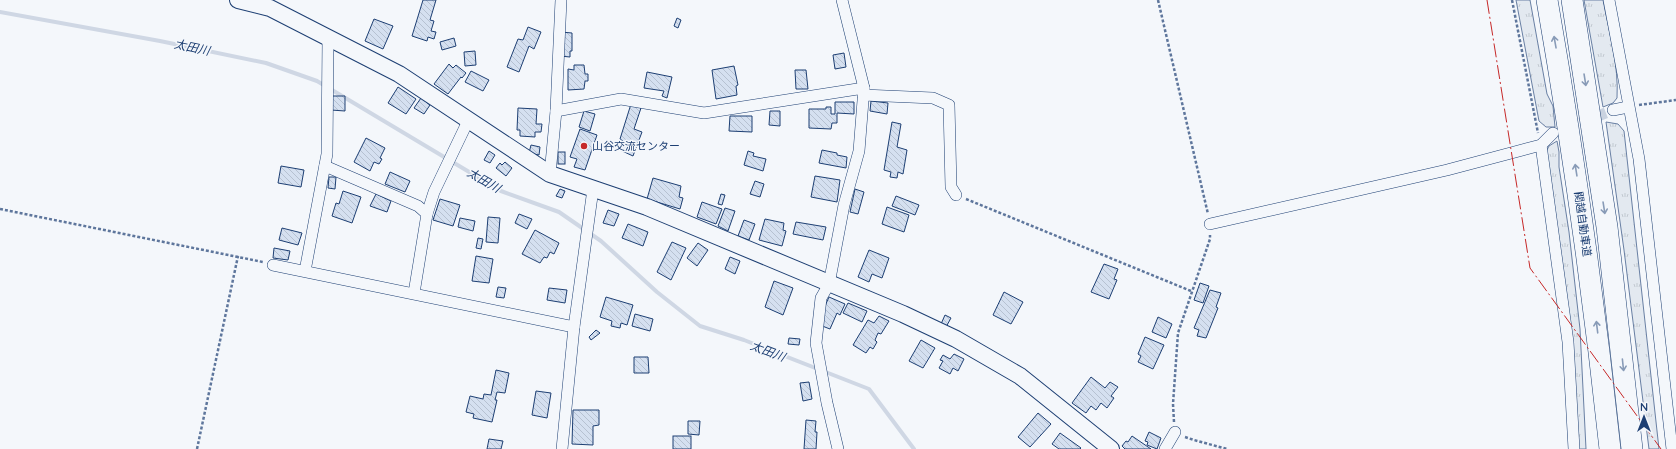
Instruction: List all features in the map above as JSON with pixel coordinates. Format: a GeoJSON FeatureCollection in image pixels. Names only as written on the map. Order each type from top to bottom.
{"type":"FeatureCollection","features":[{"type":"Feature","properties":{"kind":"highway","name":"関越自動車道"},"geometry":{"type":"LineString","coordinates":[[1547,0],[1582,209],[1610,449]]}},
{"type":"Feature","properties":{"kind":"highway","name":"関越自動車道"},"geometry":{"type":"LineString","coordinates":[[1572,0],[1607,227],[1632,449]]}},
{"type":"Feature","properties":{"kind":"highway"},"geometry":{"type":"LineString","coordinates":[[1600,354],[1603,449]]}},
{"type":"Feature","properties":{"kind":"main road"},"geometry":{"type":"LineString","coordinates":[[238,0],[270,8],[285,7],[328,38],[399,74],[550,174],[647,207],[903,314],[956,339],[1020,376],[1111,449]]}},
{"type":"Feature","properties":{"kind":"street"},"geometry":{"type":"LineString","coordinates":[[550,174],[556,111],[561,0]]}},
{"type":"Feature","properties":{"kind":"street"},"geometry":{"type":"LineString","coordinates":[[838,449],[827,403],[816,343],[822,298],[829,284],[844,205],[859,151],[863,92],[842,0]]}},
{"type":"Feature","properties":{"kind":"street"},"geometry":{"type":"LineString","coordinates":[[1608,0],[1639,159],[1672,449]]}},
{"type":"Feature","properties":{"kind":"street"},"geometry":{"type":"LineString","coordinates":[[305,271],[327,154],[328,38]]}},
{"type":"Feature","properties":{"kind":"street"},"geometry":{"type":"LineString","coordinates":[[556,111],[621,99],[704,113],[863,92],[933,98],[949,104],[951,187],[956,195]]}},
{"type":"Feature","properties":{"kind":"street"},"geometry":{"type":"LineString","coordinates":[[1613,110],[1628,107]]}},
{"type":"Feature","properties":{"kind":"street"},"geometry":{"type":"LineString","coordinates":[[414,293],[427,214],[434,192],[468,121]]}},
{"type":"Feature","properties":{"kind":"street"},"geometry":{"type":"LineString","coordinates":[[1210,224],[1447,170],[1541,144],[1553,133]]}},
{"type":"Feature","properties":{"kind":"street"},"geometry":{"type":"LineString","coordinates":[[1541,144],[1568,342],[1574,449]]}},
{"type":"Feature","properties":{"kind":"street"},"geometry":{"type":"LineString","coordinates":[[325,166],[418,206],[427,214]]}},
{"type":"Feature","properties":{"kind":"street"},"geometry":{"type":"LineString","coordinates":[[562,449],[574,327],[593,189]]}},
{"type":"Feature","properties":{"kind":"street"},"geometry":{"type":"LineString","coordinates":[[274,265],[574,327]]}},
{"type":"Feature","properties":{"kind":"street"},"geometry":{"type":"LineString","coordinates":[[1165,449],[1175,432]]}},
{"type":"Feature","properties":{"kind":"path"},"geometry":{"type":"LineString","coordinates":[[1158,0],[1210,224],[1210,239],[1178,333],[1173,404],[1175,432],[1194,440],[1227,449]]}},
{"type":"Feature","properties":{"kind":"path"},"geometry":{"type":"LineString","coordinates":[[1512,0],[1541,144]]}},
{"type":"Feature","properties":{"kind":"path"},"geometry":{"type":"LineString","coordinates":[[1628,107],[1676,100]]}},
{"type":"Feature","properties":{"kind":"path"},"geometry":{"type":"LineString","coordinates":[[956,195],[1192,291]]}},
{"type":"Feature","properties":{"kind":"path"},"geometry":{"type":"LineString","coordinates":[[0,209],[238,256],[274,265]]}},
{"type":"Feature","properties":{"kind":"path"},"geometry":{"type":"LineString","coordinates":[[197,449],[238,256]]}},
{"type":"Feature","properties":{"kind":"green space"},"geometry":{"type":"Polygon","coordinates":[[[1516,0],[1530,0],[1547,94],[1553,106],[1555,127],[1546,127],[1539,121],[1516,0]]]}},
{"type":"Feature","properties":{"kind":"green space"},"geometry":{"type":"Polygon","coordinates":[[[1584,0],[1603,0],[1613,49],[1617,98],[1613,103],[1603,107],[1584,0]]]}},
{"type":"Feature","properties":{"kind":"green space"},"geometry":{"type":"Polygon","coordinates":[[[1606,122],[1618,124],[1624,131],[1659,449],[1649,449],[1606,122]]]}},
{"type":"Feature","properties":{"kind":"green space"},"geometry":{"type":"Polygon","coordinates":[[[1557,141],[1580,329],[1586,449],[1578,449],[1546,152],[1549,146],[1557,141]]]}},
{"type":"Feature","properties":{"kind":"building"},"geometry":{"type":"Polygon","coordinates":[[[423,0],[436,0],[430,20],[434,21],[431,31],[436,32],[434,39],[428,37],[427,41],[412,36],[423,0]]]}},
{"type":"Feature","properties":{"kind":"building"},"geometry":{"type":"Polygon","coordinates":[[[677,18],[681,20],[678,28],[674,26],[677,18]]]}},
{"type":"Feature","properties":{"kind":"building"},"geometry":{"type":"Polygon","coordinates":[[[374,19],[393,26],[383,49],[365,41],[374,19]]]}},
{"type":"Feature","properties":{"kind":"building"},"geometry":{"type":"Polygon","coordinates":[[[528,27],[541,32],[534,49],[529,46],[519,72],[507,67],[518,39],[523,40],[528,27]]]}},
{"type":"Feature","properties":{"kind":"building"},"geometry":{"type":"Polygon","coordinates":[[[561,32],[572,33],[572,51],[570,51],[570,57],[560,56],[561,32]]]}},
{"type":"Feature","properties":{"kind":"building"},"geometry":{"type":"Polygon","coordinates":[[[454,38],[456,46],[442,50],[440,42],[454,38]]]}},
{"type":"Feature","properties":{"kind":"building"},"geometry":{"type":"Polygon","coordinates":[[[475,51],[476,65],[465,66],[464,52],[475,51]]]}},
{"type":"Feature","properties":{"kind":"building"},"geometry":{"type":"Polygon","coordinates":[[[844,53],[846,67],[835,69],[833,55],[844,53]]]}},
{"type":"Feature","properties":{"kind":"building"},"geometry":{"type":"Polygon","coordinates":[[[449,64],[453,68],[456,65],[466,73],[448,94],[434,84],[449,64]]]}},
{"type":"Feature","properties":{"kind":"building"},"geometry":{"type":"Polygon","coordinates":[[[574,65],[584,65],[585,74],[588,74],[588,81],[585,81],[584,89],[568,90],[568,69],[574,70],[574,65]]]}},
{"type":"Feature","properties":{"kind":"building"},"geometry":{"type":"Polygon","coordinates":[[[734,66],[738,85],[736,86],[737,95],[716,99],[712,70],[734,66]]]}},
{"type":"Feature","properties":{"kind":"building"},"geometry":{"type":"Polygon","coordinates":[[[795,70],[806,70],[808,89],[796,89],[795,70]]]}},
{"type":"Feature","properties":{"kind":"building"},"geometry":{"type":"Polygon","coordinates":[[[471,71],[489,80],[483,91],[465,82],[471,71]]]}},
{"type":"Feature","properties":{"kind":"building"},"geometry":{"type":"Polygon","coordinates":[[[647,72],[672,77],[667,98],[662,96],[664,91],[644,88],[647,72]]]}},
{"type":"Feature","properties":{"kind":"building"},"geometry":{"type":"Polygon","coordinates":[[[398,87],[416,99],[406,114],[388,103],[398,87]]]}},
{"type":"Feature","properties":{"kind":"building"},"geometry":{"type":"Polygon","coordinates":[[[331,96],[345,96],[345,111],[331,110],[331,96]]]}},
{"type":"Feature","properties":{"kind":"building"},"geometry":{"type":"Polygon","coordinates":[[[421,98],[430,105],[424,114],[414,108],[421,98]]]}},
{"type":"Feature","properties":{"kind":"building"},"geometry":{"type":"Polygon","coordinates":[[[871,101],[888,103],[887,114],[870,111],[871,101]]]}},
{"type":"Feature","properties":{"kind":"building"},"geometry":{"type":"Polygon","coordinates":[[[835,102],[854,102],[854,114],[837,113],[837,123],[832,123],[831,129],[809,128],[809,109],[826,109],[826,107],[831,107],[831,114],[835,114],[835,102]]]}},
{"type":"Feature","properties":{"kind":"building"},"geometry":{"type":"Polygon","coordinates":[[[631,104],[641,108],[634,129],[642,132],[633,156],[620,150],[623,141],[620,139],[631,104]]]}},
{"type":"Feature","properties":{"kind":"building"},"geometry":{"type":"Polygon","coordinates":[[[518,108],[537,109],[536,124],[542,124],[541,132],[535,132],[535,137],[520,136],[520,130],[517,130],[518,108]]]}},
{"type":"Feature","properties":{"kind":"building"},"geometry":{"type":"Polygon","coordinates":[[[584,111],[595,114],[590,131],[579,127],[584,111]]]}},
{"type":"Feature","properties":{"kind":"building"},"geometry":{"type":"Polygon","coordinates":[[[770,111],[780,111],[780,126],[769,125],[770,111]]]}},
{"type":"Feature","properties":{"kind":"building"},"geometry":{"type":"Polygon","coordinates":[[[730,116],[752,116],[752,132],[729,131],[730,116]]]}},
{"type":"Feature","properties":{"kind":"building"},"geometry":{"type":"Polygon","coordinates":[[[892,122],[901,124],[897,147],[907,150],[903,174],[898,172],[897,178],[890,177],[891,172],[884,170],[892,122]]]}},
{"type":"Feature","properties":{"kind":"building","name":"山谷交流センター"},"geometry":{"type":"Polygon","coordinates":[[[580,129],[597,135],[585,170],[574,167],[577,159],[570,157],[580,129]]]}},
{"type":"Feature","properties":{"kind":"building"},"geometry":{"type":"Polygon","coordinates":[[[366,138],[385,148],[379,164],[374,162],[370,171],[354,162],[366,138]]]}},
{"type":"Feature","properties":{"kind":"building"},"geometry":{"type":"Polygon","coordinates":[[[531,145],[540,147],[539,155],[529,153],[531,145]]]}},
{"type":"Feature","properties":{"kind":"building"},"geometry":{"type":"Polygon","coordinates":[[[822,150],[847,157],[846,168],[819,163],[822,150]]]}},
{"type":"Feature","properties":{"kind":"building"},"geometry":{"type":"Polygon","coordinates":[[[489,151],[495,155],[490,163],[484,160],[489,151]]]}},
{"type":"Feature","properties":{"kind":"building"},"geometry":{"type":"Polygon","coordinates":[[[748,151],[754,153],[753,156],[766,159],[763,171],[744,165],[748,151]]]}},
{"type":"Feature","properties":{"kind":"building"},"geometry":{"type":"Polygon","coordinates":[[[558,152],[565,152],[565,164],[558,164],[558,152]]]}},
{"type":"Feature","properties":{"kind":"building"},"geometry":{"type":"Polygon","coordinates":[[[505,162],[512,168],[506,176],[496,168],[500,163],[502,165],[505,162]]]}},
{"type":"Feature","properties":{"kind":"building"},"geometry":{"type":"Polygon","coordinates":[[[281,166],[304,170],[301,187],[278,183],[281,166]]]}},
{"type":"Feature","properties":{"kind":"building"},"geometry":{"type":"Polygon","coordinates":[[[390,172],[410,181],[405,192],[385,184],[390,172]]]}},
{"type":"Feature","properties":{"kind":"building"},"geometry":{"type":"Polygon","coordinates":[[[815,176],[840,180],[837,202],[811,197],[815,176]]]}},
{"type":"Feature","properties":{"kind":"building"},"geometry":{"type":"Polygon","coordinates":[[[329,177],[336,177],[335,189],[328,188],[329,177]]]}},
{"type":"Feature","properties":{"kind":"building"},"geometry":{"type":"Polygon","coordinates":[[[653,178],[681,186],[679,197],[683,198],[680,209],[647,199],[653,178]]]}},
{"type":"Feature","properties":{"kind":"building"},"geometry":{"type":"Polygon","coordinates":[[[755,181],[764,184],[760,197],[750,194],[755,181]]]}},
{"type":"Feature","properties":{"kind":"building"},"geometry":{"type":"Polygon","coordinates":[[[560,189],[565,191],[562,198],[556,196],[560,189]]]}},
{"type":"Feature","properties":{"kind":"building"},"geometry":{"type":"Polygon","coordinates":[[[855,189],[864,192],[858,214],[850,212],[855,189]]]}},
{"type":"Feature","properties":{"kind":"building"},"geometry":{"type":"Polygon","coordinates":[[[343,191],[361,197],[352,223],[332,216],[336,203],[339,204],[343,191]]]}},
{"type":"Feature","properties":{"kind":"building"},"geometry":{"type":"Polygon","coordinates":[[[376,194],[391,201],[387,212],[370,206],[376,194]]]}},
{"type":"Feature","properties":{"kind":"building"},"geometry":{"type":"Polygon","coordinates":[[[721,194],[725,195],[722,205],[718,204],[721,194]]]}},
{"type":"Feature","properties":{"kind":"building"},"geometry":{"type":"Polygon","coordinates":[[[896,196],[919,205],[915,215],[892,206],[896,196]]]}},
{"type":"Feature","properties":{"kind":"building"},"geometry":{"type":"Polygon","coordinates":[[[440,199],[460,205],[453,226],[433,220],[440,199]]]}},
{"type":"Feature","properties":{"kind":"building"},"geometry":{"type":"Polygon","coordinates":[[[702,202],[722,209],[716,224],[697,217],[702,202]]]}},
{"type":"Feature","properties":{"kind":"building"},"geometry":{"type":"Polygon","coordinates":[[[887,207],[909,215],[904,232],[882,224],[887,207]]]}},
{"type":"Feature","properties":{"kind":"building"},"geometry":{"type":"Polygon","coordinates":[[[725,208],[735,211],[728,231],[718,226],[725,208]]]}},
{"type":"Feature","properties":{"kind":"building"},"geometry":{"type":"Polygon","coordinates":[[[608,210],[619,214],[614,226],[603,223],[608,210]]]}},
{"type":"Feature","properties":{"kind":"building"},"geometry":{"type":"Polygon","coordinates":[[[519,214],[532,219],[527,229],[515,223],[519,214]]]}},
{"type":"Feature","properties":{"kind":"building"},"geometry":{"type":"Polygon","coordinates":[[[488,217],[500,218],[498,243],[486,242],[488,217]]]}},
{"type":"Feature","properties":{"kind":"building"},"geometry":{"type":"Polygon","coordinates":[[[460,218],[475,221],[473,231],[458,227],[460,218]]]}},
{"type":"Feature","properties":{"kind":"building"},"geometry":{"type":"Polygon","coordinates":[[[765,219],[784,223],[783,230],[786,231],[782,246],[759,240],[765,219]]]}},
{"type":"Feature","properties":{"kind":"building"},"geometry":{"type":"Polygon","coordinates":[[[744,220],[755,224],[749,240],[738,236],[744,220]]]}},
{"type":"Feature","properties":{"kind":"building"},"geometry":{"type":"Polygon","coordinates":[[[796,222],[826,227],[823,240],[793,234],[796,222]]]}},
{"type":"Feature","properties":{"kind":"building"},"geometry":{"type":"Polygon","coordinates":[[[628,224],[648,232],[643,246],[622,238],[628,224]]]}},
{"type":"Feature","properties":{"kind":"building"},"geometry":{"type":"Polygon","coordinates":[[[282,228],[302,233],[298,245],[279,240],[282,228]]]}},
{"type":"Feature","properties":{"kind":"building"},"geometry":{"type":"Polygon","coordinates":[[[535,230],[559,243],[554,254],[550,252],[547,258],[544,257],[540,263],[522,254],[535,230]]]}},
{"type":"Feature","properties":{"kind":"building"},"geometry":{"type":"Polygon","coordinates":[[[478,238],[483,239],[481,249],[476,248],[478,238]]]}},
{"type":"Feature","properties":{"kind":"building"},"geometry":{"type":"Polygon","coordinates":[[[672,242],[686,248],[671,280],[657,272],[672,242]]]}},
{"type":"Feature","properties":{"kind":"building"},"geometry":{"type":"Polygon","coordinates":[[[698,243],[708,250],[697,266],[687,258],[698,243]]]}},
{"type":"Feature","properties":{"kind":"building"},"geometry":{"type":"Polygon","coordinates":[[[274,248],[290,251],[288,260],[273,258],[274,248]]]}},
{"type":"Feature","properties":{"kind":"building"},"geometry":{"type":"Polygon","coordinates":[[[869,250],[889,258],[882,278],[872,274],[869,282],[858,277],[869,250]]]}},
{"type":"Feature","properties":{"kind":"building"},"geometry":{"type":"Polygon","coordinates":[[[476,256],[493,259],[489,283],[472,281],[476,256]]]}},
{"type":"Feature","properties":{"kind":"building"},"geometry":{"type":"Polygon","coordinates":[[[730,257],[740,261],[735,274],[725,269],[730,257]]]}},
{"type":"Feature","properties":{"kind":"building"},"geometry":{"type":"Polygon","coordinates":[[[1104,264],[1118,269],[1114,279],[1117,280],[1109,299],[1091,292],[1104,264]]]}},
{"type":"Feature","properties":{"kind":"building"},"geometry":{"type":"Polygon","coordinates":[[[774,281],[793,288],[783,315],[765,307],[774,281]]]}},
{"type":"Feature","properties":{"kind":"building"},"geometry":{"type":"Polygon","coordinates":[[[1200,283],[1209,286],[1203,303],[1194,300],[1200,283]]]}},
{"type":"Feature","properties":{"kind":"building"},"geometry":{"type":"Polygon","coordinates":[[[498,287],[506,288],[504,298],[496,297],[498,287]]]}},
{"type":"Feature","properties":{"kind":"building"},"geometry":{"type":"Polygon","coordinates":[[[549,288],[567,290],[565,303],[547,300],[549,288]]]}},
{"type":"Feature","properties":{"kind":"building"},"geometry":{"type":"Polygon","coordinates":[[[1210,290],[1221,293],[1216,307],[1218,308],[1206,338],[1197,336],[1199,330],[1194,328],[1210,290]]]}},
{"type":"Feature","properties":{"kind":"building"},"geometry":{"type":"Polygon","coordinates":[[[1004,292],[1023,302],[1011,324],[993,315],[1004,292]]]}},
{"type":"Feature","properties":{"kind":"building"},"geometry":{"type":"Polygon","coordinates":[[[606,297],[633,305],[627,325],[621,323],[620,328],[611,326],[612,321],[600,317],[606,297]]]}},
{"type":"Feature","properties":{"kind":"building"},"geometry":{"type":"Polygon","coordinates":[[[829,297],[845,304],[840,315],[837,313],[830,329],[817,324],[829,297]]]}},
{"type":"Feature","properties":{"kind":"building"},"geometry":{"type":"Polygon","coordinates":[[[848,303],[867,311],[862,322],[843,313],[848,303]]]}},
{"type":"Feature","properties":{"kind":"building"},"geometry":{"type":"Polygon","coordinates":[[[635,314],[653,319],[650,331],[632,326],[635,314]]]}},
{"type":"Feature","properties":{"kind":"building"},"geometry":{"type":"Polygon","coordinates":[[[945,315],[951,318],[946,327],[941,324],[945,315]]]}},
{"type":"Feature","properties":{"kind":"building"},"geometry":{"type":"Polygon","coordinates":[[[879,316],[889,321],[881,334],[878,333],[875,340],[877,342],[873,349],[870,347],[866,353],[853,345],[868,320],[874,323],[879,316]]]}},
{"type":"Feature","properties":{"kind":"building"},"geometry":{"type":"Polygon","coordinates":[[[1158,317],[1172,324],[1166,338],[1152,332],[1158,317]]]}},
{"type":"Feature","properties":{"kind":"building"},"geometry":{"type":"Polygon","coordinates":[[[596,330],[600,333],[591,340],[589,337],[596,330]]]}},
{"type":"Feature","properties":{"kind":"building"},"geometry":{"type":"Polygon","coordinates":[[[1145,337],[1164,345],[1153,369],[1138,362],[1141,356],[1138,354],[1145,337]]]}},
{"type":"Feature","properties":{"kind":"building"},"geometry":{"type":"Polygon","coordinates":[[[789,338],[800,339],[799,345],[788,344],[789,338]]]}},
{"type":"Feature","properties":{"kind":"building"},"geometry":{"type":"Polygon","coordinates":[[[921,340],[935,348],[923,368],[909,361],[921,340]]]}},
{"type":"Feature","properties":{"kind":"building"},"geometry":{"type":"Polygon","coordinates":[[[954,354],[964,359],[958,371],[953,368],[950,374],[939,368],[943,361],[940,360],[943,355],[950,359],[954,354]]]}},
{"type":"Feature","properties":{"kind":"building"},"geometry":{"type":"Polygon","coordinates":[[[634,357],[648,357],[649,373],[634,373],[634,357]]]}},
{"type":"Feature","properties":{"kind":"building"},"geometry":{"type":"Polygon","coordinates":[[[496,370],[509,373],[505,393],[497,392],[495,400],[497,400],[492,422],[473,418],[474,414],[466,412],[470,396],[483,399],[484,394],[491,395],[496,370]]]}},
{"type":"Feature","properties":{"kind":"building"},"geometry":{"type":"Polygon","coordinates":[[[1091,377],[1105,388],[1110,382],[1118,387],[1111,396],[1114,398],[1107,408],[1101,403],[1096,410],[1091,406],[1086,413],[1072,403],[1091,377]]]}},
{"type":"Feature","properties":{"kind":"building"},"geometry":{"type":"Polygon","coordinates":[[[809,382],[812,399],[803,401],[800,383],[809,382]]]}},
{"type":"Feature","properties":{"kind":"building"},"geometry":{"type":"Polygon","coordinates":[[[536,391],[551,393],[547,418],[532,415],[536,391]]]}},
{"type":"Feature","properties":{"kind":"building"},"geometry":{"type":"Polygon","coordinates":[[[573,410],[599,410],[599,425],[593,426],[593,445],[572,444],[573,410]]]}},
{"type":"Feature","properties":{"kind":"building"},"geometry":{"type":"Polygon","coordinates":[[[1038,413],[1051,424],[1030,447],[1018,437],[1038,413]]]}},
{"type":"Feature","properties":{"kind":"building"},"geometry":{"type":"Polygon","coordinates":[[[806,420],[816,421],[816,449],[804,449],[806,420]]]}},
{"type":"Feature","properties":{"kind":"building"},"geometry":{"type":"Polygon","coordinates":[[[688,421],[700,421],[699,435],[688,434],[688,421]]]}},
{"type":"Feature","properties":{"kind":"building"},"geometry":{"type":"Polygon","coordinates":[[[1149,432],[1161,438],[1157,449],[1147,445],[1148,442],[1145,441],[1149,432]]]}},
{"type":"Feature","properties":{"kind":"building"},"geometry":{"type":"Polygon","coordinates":[[[1060,433],[1081,448],[1059,449],[1052,444],[1060,433]]]}},
{"type":"Feature","properties":{"kind":"building"},"geometry":{"type":"Polygon","coordinates":[[[673,436],[691,436],[691,449],[673,449],[673,436]]]}},
{"type":"Feature","properties":{"kind":"building"},"geometry":{"type":"Polygon","coordinates":[[[1132,436],[1151,449],[1125,449],[1122,446],[1126,441],[1128,442],[1132,436]]]}},
{"type":"Feature","properties":{"kind":"building"},"geometry":{"type":"Polygon","coordinates":[[[489,439],[503,441],[501,449],[487,449],[489,439]]]}},
{"type":"Feature","properties":{"kind":"waterway","name":"太田川"},"geometry":{"type":"LineString","coordinates":[[0,12],[160,41],[266,63],[317,81],[501,191],[559,212],[601,241],[657,292],[700,326],[744,340],[869,389],[914,449]]}},
{"type":"Feature","properties":{"kind":"tunnel"},"geometry":{"type":"LineString","coordinates":[[1565,129],[1613,110]]}},
{"type":"Feature","properties":{"kind":"power"},"geometry":{"type":"LineString","coordinates":[[1487,0],[1530,268],[1661,449]]}},
{"type":"Feature","properties":{"kind":"place","name":"山谷交流センター"},"geometry":{"type":"Point","coordinates":[584,146]}}]}
